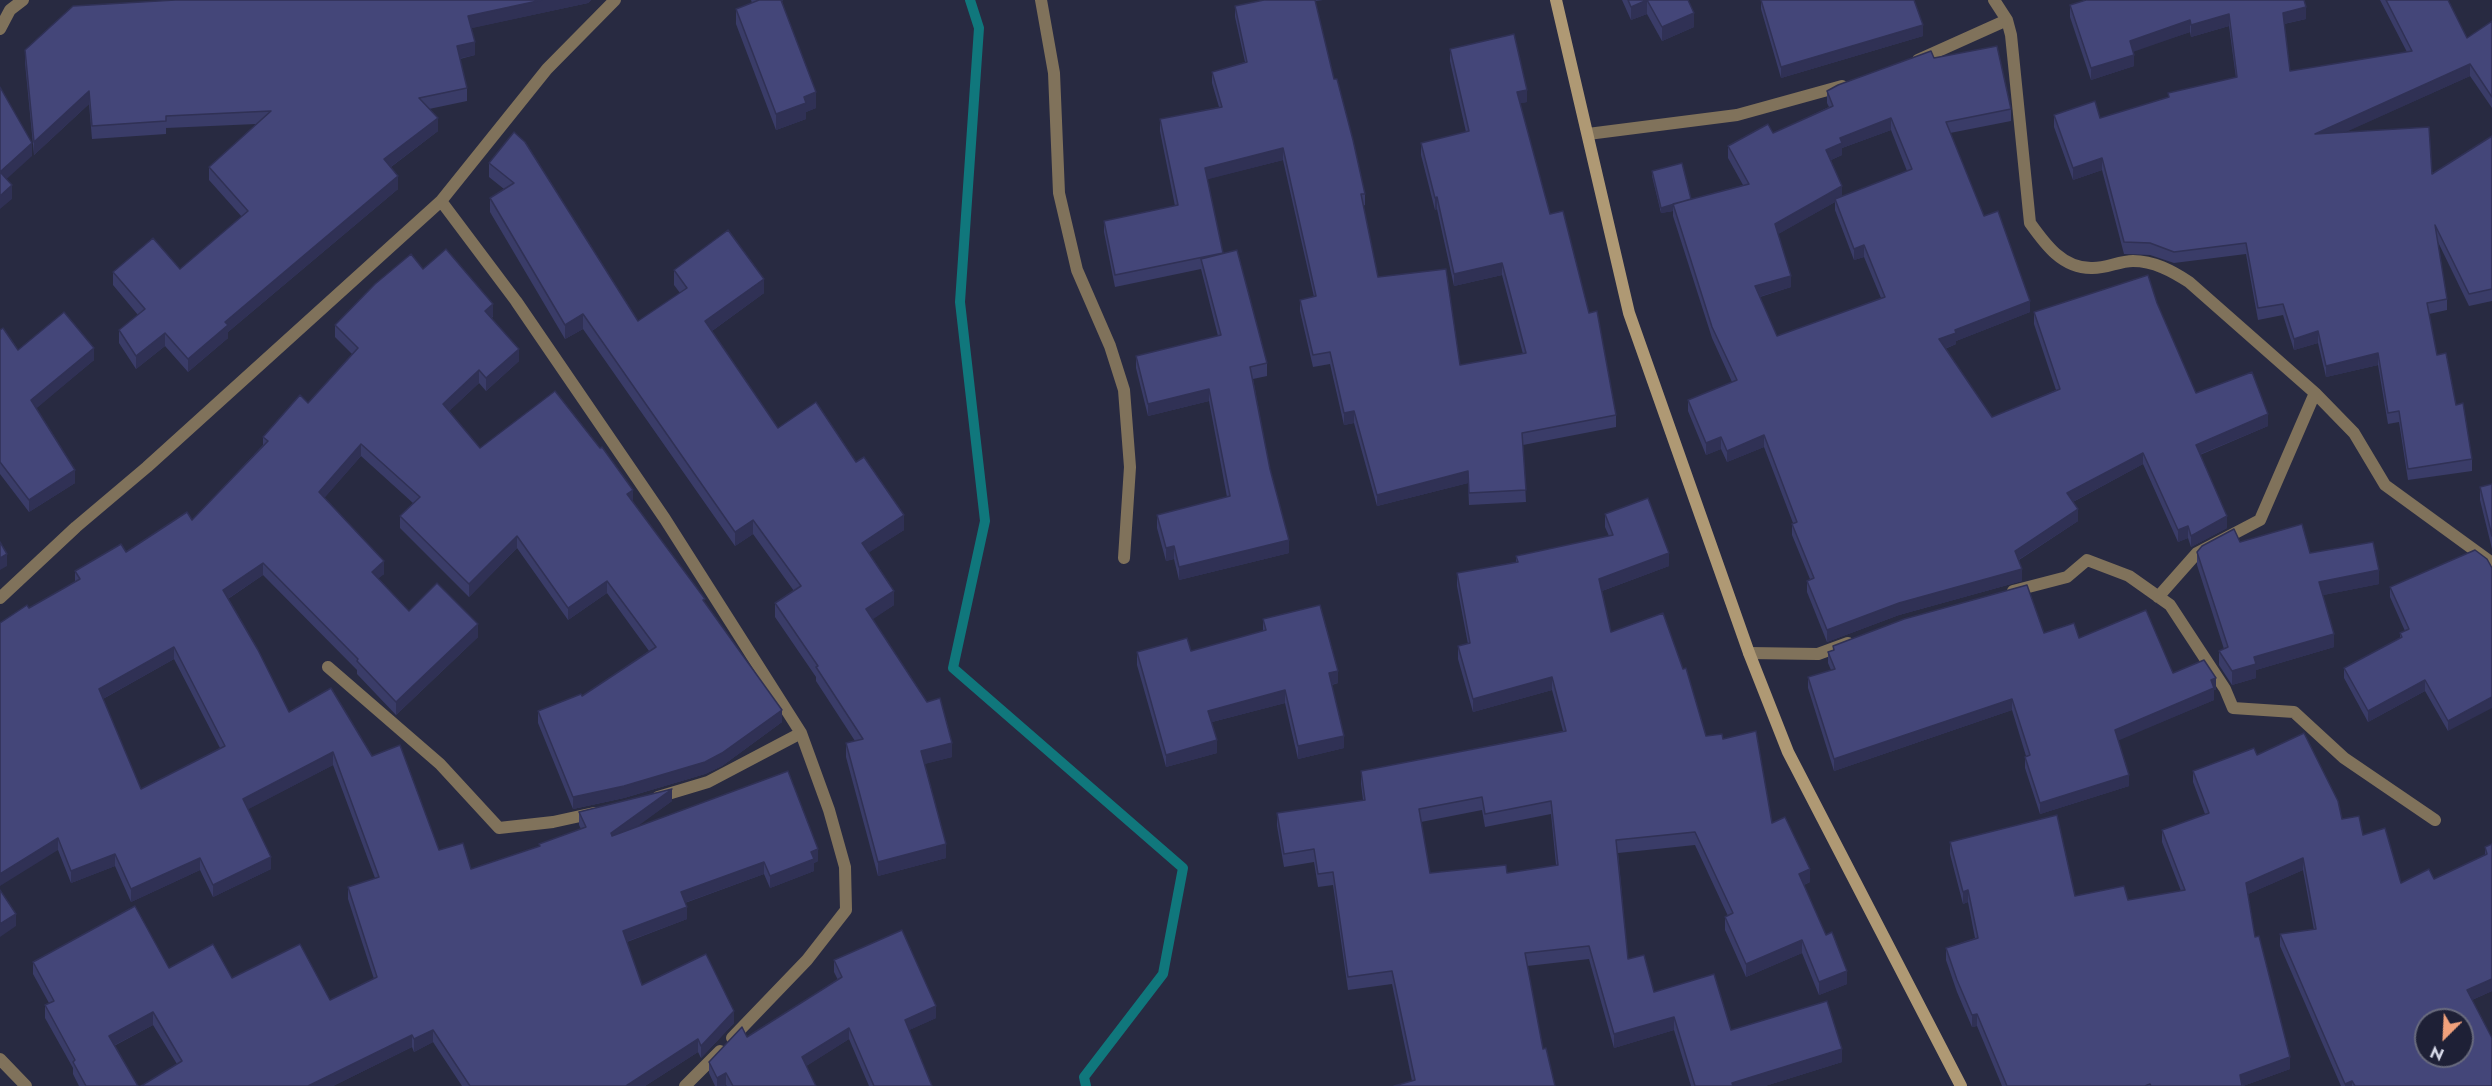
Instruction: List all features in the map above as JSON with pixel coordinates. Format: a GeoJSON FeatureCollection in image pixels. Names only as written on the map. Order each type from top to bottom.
{"type":"FeatureCollection","features":[{"type":"Feature","properties":{"kind":"street"},"geometry":{"type":"LineString","coordinates":[[0,29],[10,10],[23,0]]}},
{"type":"Feature","properties":{"kind":"street"},"geometry":{"type":"LineString","coordinates":[[0,598],[76,527],[147,467],[441,201],[547,69],[615,0]]}},
{"type":"Feature","properties":{"kind":"street"},"geometry":{"type":"LineString","coordinates":[[1041,0],[1054,73],[1059,193],[1077,270],[1110,346],[1125,390],[1130,467],[1124,558]]}},
{"type":"Feature","properties":{"kind":"street"},"geometry":{"type":"LineString","coordinates":[[1556,0],[1629,313],[1749,653],[1788,752],[1961,1086]]}},
{"type":"Feature","properties":{"kind":"street"},"geometry":{"type":"LineString","coordinates":[[1994,0],[2007,20],[2011,35],[2030,223],[2048,249],[2072,264],[2091,268],[2134,261],[2167,268],[2189,282],[2315,393],[2354,433],[2385,485],[2492,563]]}},
{"type":"Feature","properties":{"kind":"street"},"geometry":{"type":"LineString","coordinates":[[1909,63],[2007,20]]}},
{"type":"Feature","properties":{"kind":"street"},"geometry":{"type":"LineString","coordinates":[[1588,135],[1737,115],[1852,83]]}},
{"type":"Feature","properties":{"kind":"street"},"geometry":{"type":"LineString","coordinates":[[441,201],[516,301],[665,519],[801,732],[829,810],[845,867],[846,910],[807,960],[685,1086]]}},
{"type":"Feature","properties":{"kind":"street"},"geometry":{"type":"LineString","coordinates":[[2158,597],[2198,553],[2260,520],[2315,393]]}},
{"type":"Feature","properties":{"kind":"street"},"geometry":{"type":"LineString","coordinates":[[1999,595],[2067,576],[2087,560],[2129,576],[2169,605],[2225,689],[2233,708],[2294,712],[2344,758],[2435,820]]}},
{"type":"Feature","properties":{"kind":"street"},"geometry":{"type":"LineString","coordinates":[[1749,653],[1818,654],[1859,639]]}},
{"type":"Feature","properties":{"kind":"street"},"geometry":{"type":"LineString","coordinates":[[328,667],[440,764],[500,828],[553,822],[605,810]]}},
{"type":"Feature","properties":{"kind":"street"},"geometry":{"type":"LineString","coordinates":[[647,800],[708,782],[801,732]]}},
{"type":"Feature","properties":{"kind":"street"},"geometry":{"type":"LineString","coordinates":[[0,1059],[26,1086]]}},
{"type":"Feature","properties":{"kind":"building"},"geometry":{"type":"Polygon","coordinates":[[[175,0],[542,0],[468,16],[475,42],[457,46],[467,88],[419,98],[438,118],[384,159],[398,176],[225,322],[228,325],[188,359],[165,333],[136,356],[119,330],[145,309],[113,272],[153,238],[180,269],[248,211],[209,167],[271,111],[166,116],[166,121],[92,126],[89,91],[34,142],[25,50],[73,6],[175,0]]]}},
{"type":"Feature","properties":{"kind":"building"},"geometry":{"type":"Polygon","coordinates":[[[759,0],[781,0],[816,92],[804,97],[806,103],[776,114],[736,9],[759,0]]]}},
{"type":"Feature","properties":{"kind":"building"},"geometry":{"type":"Polygon","coordinates":[[[1264,0],[1315,0],[1334,79],[1337,79],[1353,140],[1365,194],[1361,194],[1378,277],[1446,269],[1460,365],[1526,353],[1502,263],[1454,274],[1437,197],[1435,198],[1421,143],[1469,131],[1450,49],[1514,34],[1527,90],[1517,92],[1550,214],[1563,211],[1589,313],[1597,311],[1616,415],[1522,433],[1526,490],[1469,493],[1468,471],[1377,495],[1354,411],[1344,413],[1330,352],[1313,355],[1300,300],[1316,296],[1283,148],[1205,168],[1223,253],[1115,275],[1104,221],[1178,205],[1160,119],[1222,107],[1212,72],[1247,62],[1235,6],[1264,0]]]}},
{"type":"Feature","properties":{"kind":"building"},"geometry":{"type":"Polygon","coordinates":[[[1628,0],[1647,0],[1631,7],[1628,0]]]}},
{"type":"Feature","properties":{"kind":"building"},"geometry":{"type":"Polygon","coordinates":[[[1647,0],[1688,0],[1694,13],[1662,27],[1647,0]]]}},
{"type":"Feature","properties":{"kind":"building"},"geometry":{"type":"Polygon","coordinates":[[[1761,0],[1914,0],[1923,25],[1781,67],[1761,0]]]}},
{"type":"Feature","properties":{"kind":"building"},"geometry":{"type":"Polygon","coordinates":[[[2086,0],[2304,0],[2306,7],[2283,13],[2290,71],[2412,51],[2386,0],[2448,0],[2467,38],[2492,21],[2492,97],[2470,64],[2315,134],[2429,127],[2432,174],[2492,136],[2492,289],[2469,294],[2435,225],[2447,299],[2427,303],[2437,355],[2446,353],[2456,405],[2463,403],[2472,459],[2408,469],[2399,411],[2388,413],[2378,353],[2326,366],[2318,331],[2294,339],[2283,304],[2258,308],[2246,243],[2174,252],[2150,243],[2124,242],[2102,158],[2073,168],[2054,115],[2095,101],[2100,118],[2169,97],[2168,93],[2237,77],[2229,14],[2191,25],[2190,20],[2130,41],[2134,55],[2091,68],[2070,5],[2086,0]]]}},
{"type":"Feature","properties":{"kind":"building"},"geometry":{"type":"Polygon","coordinates":[[[1997,46],[2011,109],[1946,122],[1984,216],[1998,211],[2030,301],[1955,330],[1956,333],[1939,339],[1992,417],[2060,389],[2034,312],[2148,275],[2157,303],[2196,393],[2252,372],[2268,414],[2196,445],[2227,516],[2191,536],[2188,526],[2178,530],[2143,453],[2067,493],[2078,509],[2015,551],[2022,569],[1899,603],[1827,630],[1807,581],[1814,578],[1792,524],[1797,522],[1764,435],[1727,451],[1721,437],[1706,443],[1688,400],[1737,380],[1712,327],[1673,204],[1749,184],[1728,146],[1768,124],[1773,133],[1833,106],[1827,91],[1838,85],[1931,51],[1934,58],[1997,46]],[[1891,118],[1840,138],[1842,143],[1826,150],[1842,186],[1775,224],[1791,276],[1755,286],[1777,336],[1885,297],[1864,245],[1854,249],[1835,199],[1912,169],[1891,118]]]}},
{"type":"Feature","properties":{"kind":"building"},"geometry":{"type":"Polygon","coordinates":[[[0,87],[32,143],[0,172],[0,87]]]}},
{"type":"Feature","properties":{"kind":"building"},"geometry":{"type":"Polygon","coordinates":[[[514,132],[525,142],[638,321],[687,288],[674,270],[728,230],[764,279],[705,321],[778,428],[816,402],[856,462],[864,457],[904,515],[862,543],[894,591],[866,609],[927,702],[940,698],[952,743],[921,751],[946,844],[878,862],[846,743],[863,739],[816,667],[818,666],[775,603],[801,586],[753,520],[735,532],[583,314],[565,325],[490,198],[514,183],[489,163],[514,132]]]}},
{"type":"Feature","properties":{"kind":"building"},"geometry":{"type":"Polygon","coordinates":[[[1682,163],[1691,199],[1661,208],[1652,171],[1682,163]]]}},
{"type":"Feature","properties":{"kind":"building"},"geometry":{"type":"Polygon","coordinates":[[[0,172],[12,185],[0,196],[0,172]]]}},
{"type":"Feature","properties":{"kind":"building"},"geometry":{"type":"Polygon","coordinates":[[[446,249],[493,304],[485,311],[519,349],[486,378],[479,370],[443,404],[480,448],[555,391],[600,448],[602,447],[633,490],[627,494],[705,599],[703,600],[782,710],[722,753],[705,762],[624,786],[573,797],[538,711],[581,694],[582,696],[656,647],[607,581],[568,608],[517,536],[469,584],[400,516],[420,497],[361,444],[319,492],[384,561],[372,572],[409,611],[437,583],[478,624],[396,702],[357,661],[358,659],[263,563],[223,590],[258,650],[289,712],[331,688],[372,756],[400,745],[439,850],[463,843],[471,869],[540,846],[539,844],[586,827],[579,812],[672,789],[611,833],[612,836],[788,771],[818,849],[811,852],[814,859],[770,876],[764,862],[681,892],[687,907],[623,931],[642,985],[706,954],[734,1011],[701,1046],[698,1039],[626,1086],[470,1086],[433,1030],[414,1039],[412,1035],[308,1086],[141,1086],[182,1061],[153,1012],[109,1036],[138,1086],[86,1086],[73,1062],[75,1060],[45,1005],[54,1001],[33,962],[135,906],[169,968],[213,944],[232,978],[300,944],[330,1000],[377,977],[348,887],[379,877],[333,752],[243,799],[271,857],[213,885],[200,858],[131,889],[115,854],[71,871],[58,838],[0,874],[0,623],[27,605],[29,608],[80,579],[75,571],[121,544],[126,552],[187,512],[192,520],[268,441],[263,437],[300,395],[308,403],[358,348],[335,325],[375,284],[411,254],[423,269],[446,249]],[[174,647],[99,689],[141,789],[225,746],[174,647]]]}},
{"type":"Feature","properties":{"kind":"building"},"geometry":{"type":"Polygon","coordinates":[[[1237,250],[1267,363],[1250,367],[1270,469],[1289,540],[1179,567],[1174,546],[1166,548],[1157,515],[1230,496],[1209,389],[1148,404],[1136,356],[1221,335],[1201,259],[1237,250]]]}},
{"type":"Feature","properties":{"kind":"building"},"geometry":{"type":"Polygon","coordinates":[[[64,312],[94,348],[31,400],[75,470],[29,500],[0,462],[0,330],[3,328],[18,350],[64,312]]]}},
{"type":"Feature","properties":{"kind":"building"},"geometry":{"type":"Polygon","coordinates":[[[2492,484],[2492,536],[2480,487],[2492,484]]]}},
{"type":"Feature","properties":{"kind":"building"},"geometry":{"type":"Polygon","coordinates":[[[1648,498],[1669,553],[1599,579],[1611,632],[1663,613],[1683,669],[1686,668],[1706,736],[1722,734],[1723,739],[1756,731],[1772,823],[1785,817],[1810,869],[1799,874],[1826,935],[1832,932],[1847,971],[1819,982],[1802,940],[1746,964],[1725,917],[1733,913],[1695,832],[1616,840],[1628,959],[1644,955],[1654,992],[1714,974],[1731,1030],[1827,1001],[1842,1049],[1732,1083],[1733,1086],[1695,1086],[1674,1017],[1614,1034],[1589,946],[1525,953],[1543,1049],[1546,1048],[1555,1086],[1394,1086],[1415,1080],[1392,971],[1348,977],[1333,872],[1318,874],[1314,849],[1284,854],[1277,813],[1365,800],[1361,771],[1566,731],[1552,677],[1473,699],[1458,646],[1470,643],[1457,573],[1518,562],[1516,556],[1613,535],[1605,514],[1648,498]],[[1482,797],[1419,809],[1430,873],[1506,865],[1507,873],[1558,865],[1551,801],[1485,814],[1482,797]]]}},
{"type":"Feature","properties":{"kind":"building"},"geometry":{"type":"Polygon","coordinates":[[[2302,524],[2310,553],[2373,542],[2379,570],[2319,582],[2334,634],[2254,657],[2256,664],[2232,671],[2219,651],[2228,647],[2197,552],[2202,546],[2234,529],[2240,542],[2302,524]]]}},
{"type":"Feature","properties":{"kind":"building"},"geometry":{"type":"Polygon","coordinates":[[[0,542],[7,554],[0,558],[0,542]]]}},
{"type":"Feature","properties":{"kind":"building"},"geometry":{"type":"Polygon","coordinates":[[[2475,550],[2487,559],[2492,568],[2492,697],[2448,721],[2425,680],[2368,711],[2344,668],[2402,637],[2400,633],[2409,629],[2390,587],[2475,550]]]}},
{"type":"Feature","properties":{"kind":"building"},"geometry":{"type":"Polygon","coordinates":[[[2027,585],[2044,633],[2074,623],[2079,638],[2146,610],[2173,673],[2204,660],[2216,678],[2211,680],[2214,688],[2115,730],[2129,775],[2040,803],[2025,757],[2030,755],[2012,699],[1834,759],[1808,677],[1835,669],[1828,652],[1834,650],[1833,646],[1904,619],[2027,585]]]}},
{"type":"Feature","properties":{"kind":"building"},"geometry":{"type":"Polygon","coordinates":[[[1320,605],[1338,671],[1329,673],[1344,736],[1298,746],[1285,690],[1208,711],[1217,740],[1166,755],[1137,652],[1187,638],[1191,651],[1266,630],[1263,619],[1320,605]]]}},
{"type":"Feature","properties":{"kind":"building"},"geometry":{"type":"Polygon","coordinates":[[[2304,733],[2338,801],[2342,819],[2359,816],[2363,835],[2385,828],[2401,883],[2429,869],[2434,879],[2487,854],[2485,847],[2492,844],[2492,979],[2467,990],[2492,1038],[2492,1086],[2355,1086],[2352,1081],[2345,1084],[2280,934],[2316,929],[2303,858],[2246,883],[2255,937],[2259,936],[2290,1057],[2240,1075],[2242,1086],[2151,1086],[2150,1084],[2145,1086],[2007,1086],[1977,1014],[1972,1015],[1946,948],[1978,938],[1968,890],[1963,892],[1950,842],[2057,815],[2075,896],[2124,886],[2128,900],[2185,890],[2162,830],[2209,813],[2193,771],[2254,748],[2257,755],[2304,733]]]}},
{"type":"Feature","properties":{"kind":"building"},"geometry":{"type":"Polygon","coordinates":[[[0,890],[16,914],[0,924],[0,890]]]}},
{"type":"Feature","properties":{"kind":"building"},"geometry":{"type":"Polygon","coordinates":[[[902,930],[936,1006],[905,1020],[932,1086],[874,1086],[849,1028],[802,1057],[816,1086],[733,1086],[726,1073],[717,1078],[709,1062],[742,1027],[747,1037],[842,977],[834,960],[902,930]]]}},
{"type":"Feature","properties":{"kind":"waterway"},"geometry":{"type":"LineString","coordinates":[[970,0],[979,28],[960,302],[985,521],[953,668],[1183,868],[1163,974],[1084,1077],[1086,1086]]}}]}
